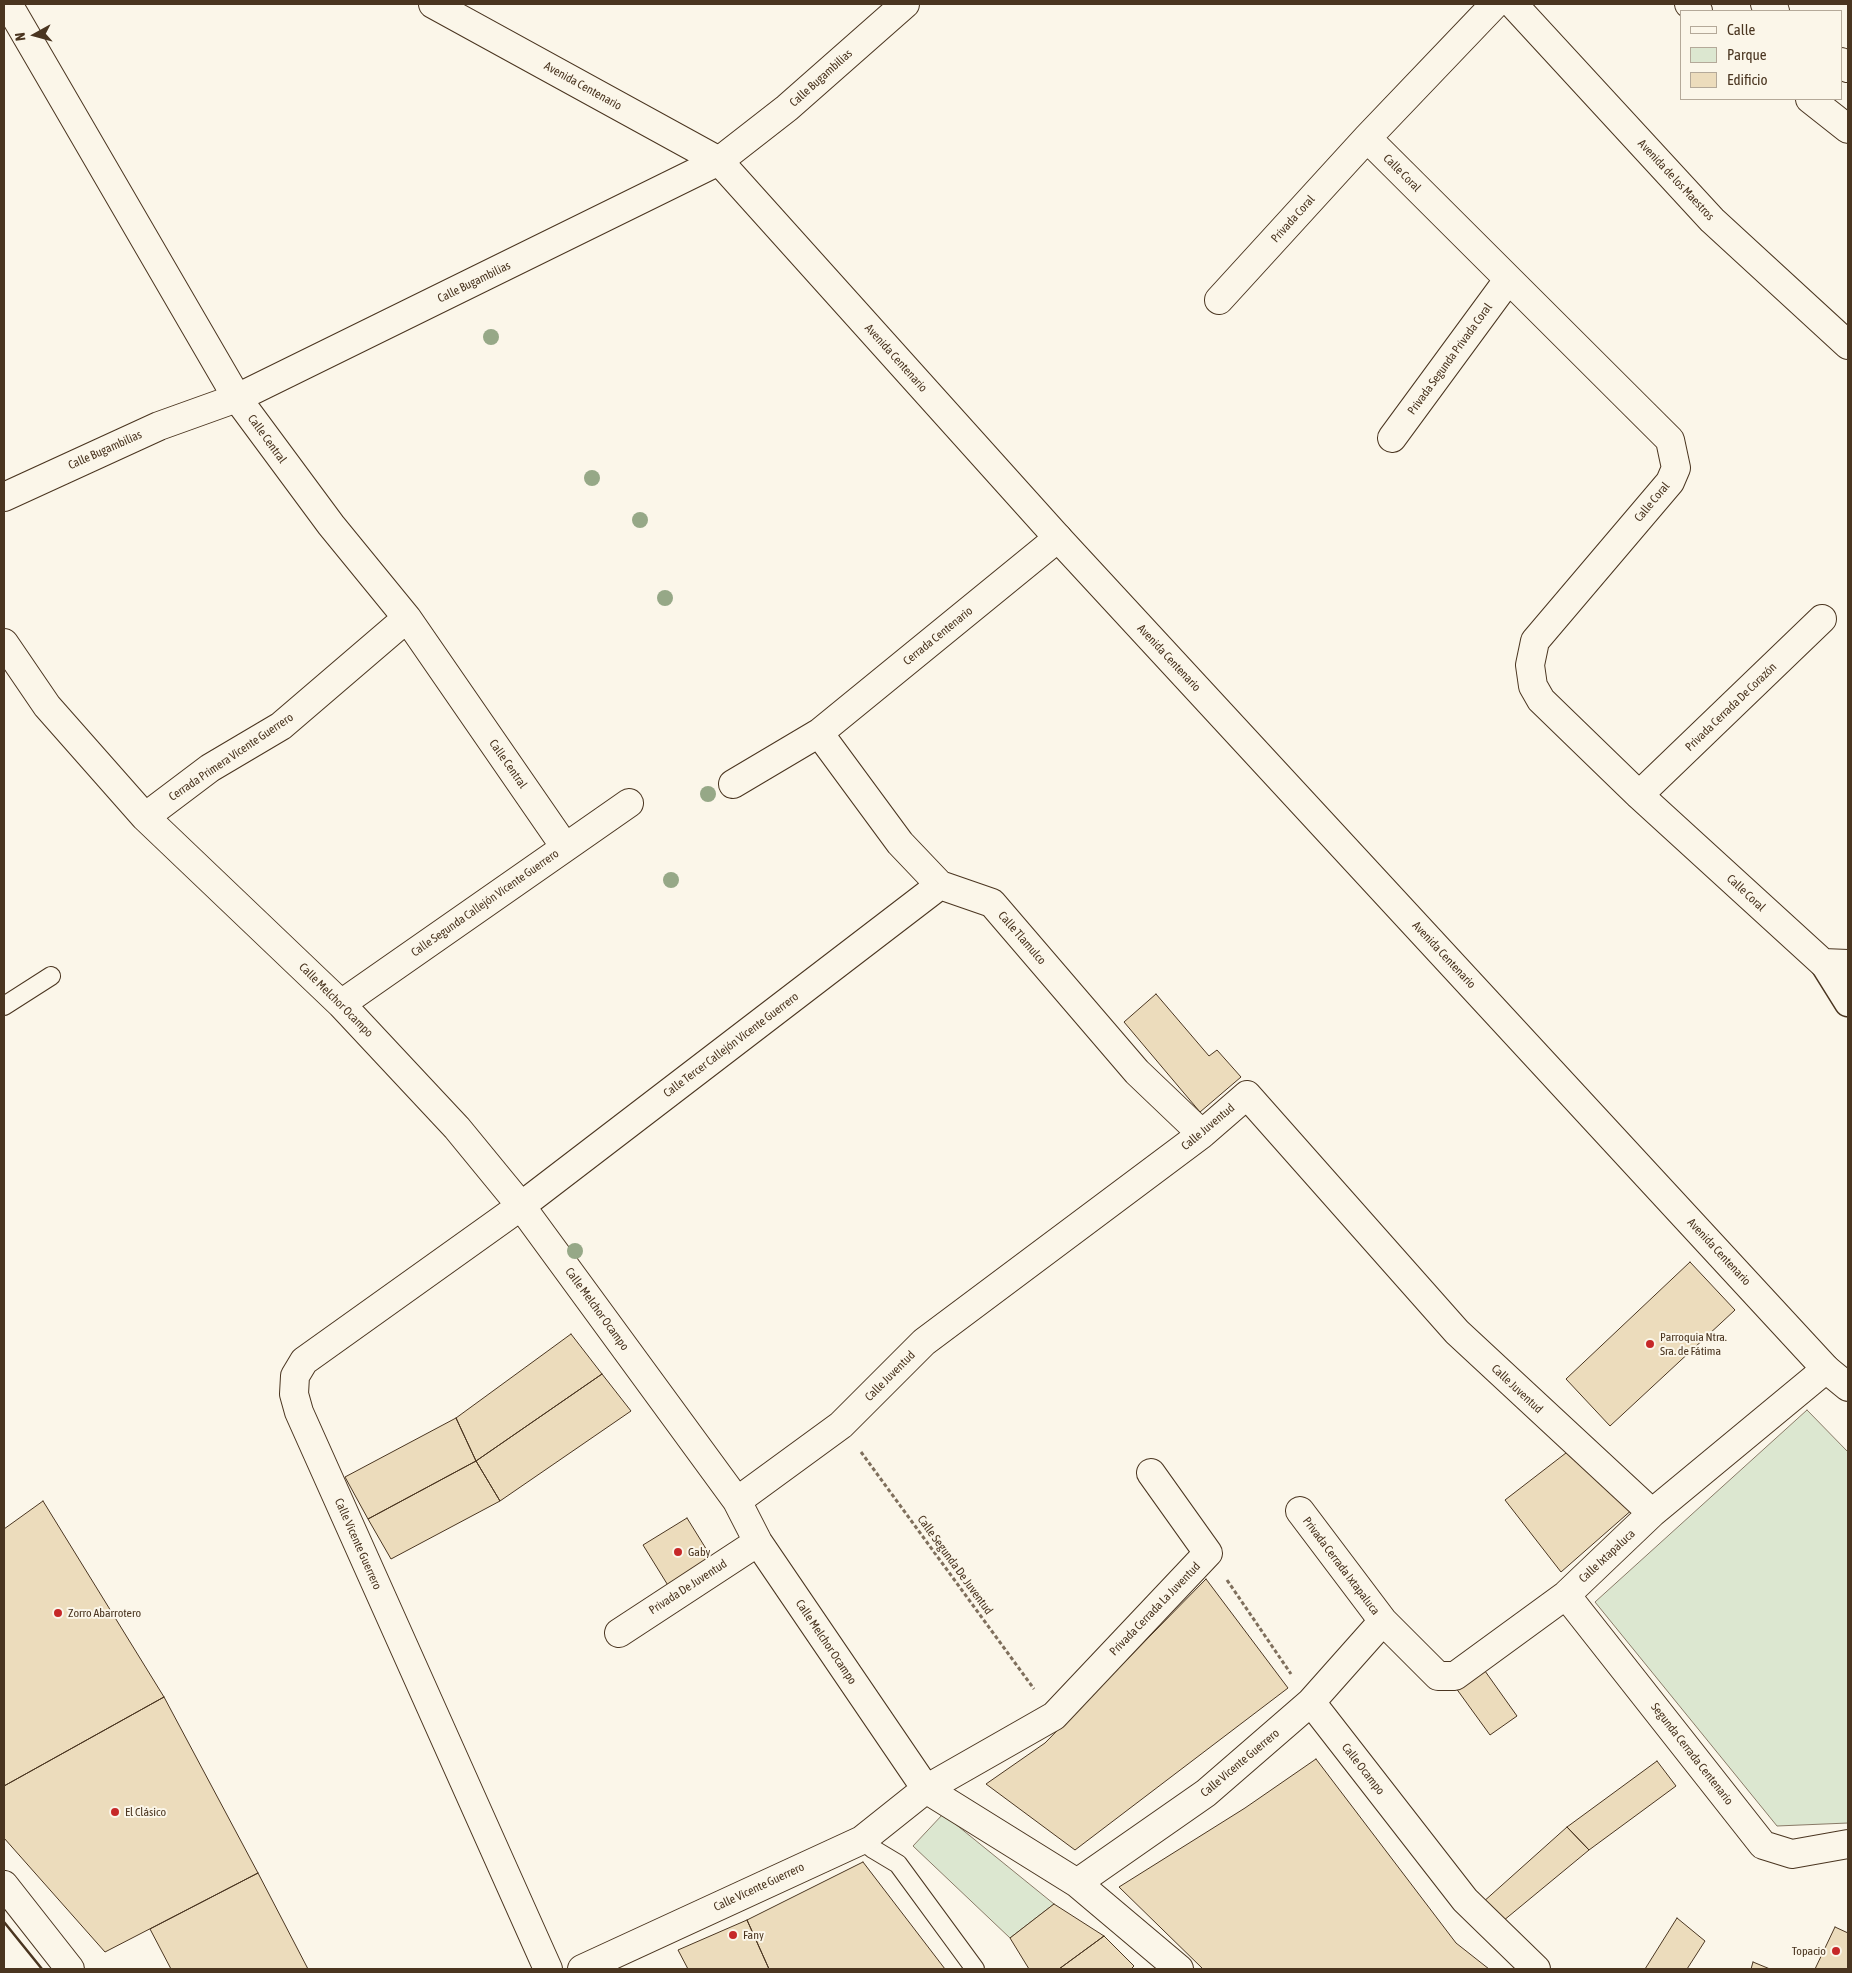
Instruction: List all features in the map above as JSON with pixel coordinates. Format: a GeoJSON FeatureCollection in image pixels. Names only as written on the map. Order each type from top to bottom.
{"type":"FeatureCollection","features":[{"type":"Feature","properties":{"kind":"street","name":"Calle Central"},"geometry":{"type":"LineString","coordinates":[[8,4],[236,398],[331,525],[407,618],[565,847]]}},
{"type":"Feature","properties":{"kind":"street","name":"Avenida Centenario"},"geometry":{"type":"LineString","coordinates":[[433,4],[719,161],[1058,538],[1826,1369],[1848,1387]]}},
{"type":"Feature","properties":{"kind":"street","name":"Calle Bugambilias"},"geometry":{"type":"LineString","coordinates":[[4,497],[159,426],[236,398],[719,161],[787,108],[905,4]]}},
{"type":"Feature","properties":{"kind":"street"},"geometry":{"type":"LineString","coordinates":[[1367,138],[1494,4]]}},
{"type":"Feature","properties":{"kind":"street","name":"Avenida de los Maestros"},"geometry":{"type":"LineString","coordinates":[[1513,4],[1712,220],[1848,346]]}},
{"type":"Feature","properties":{"kind":"street"},"geometry":{"type":"LineString","coordinates":[[1811,100],[1848,128]]}},
{"type":"Feature","properties":{"kind":"street","name":"Calle Coral"},"geometry":{"type":"LineString","coordinates":[[1367,138],[1670,440],[1675,454],[1676,468],[1670,482],[1534,641],[1530,665],[1533,686],[1541,700],[1639,795],[1836,964]]}},
{"type":"Feature","properties":{"kind":"street","name":"Privada Coral"},"geometry":{"type":"LineString","coordinates":[[1219,300],[1367,138]]}},
{"type":"Feature","properties":{"kind":"street","name":"Privada Segunda Privada Coral"},"geometry":{"type":"LineString","coordinates":[[1392,438],[1508,280]]}},
{"type":"Feature","properties":{"kind":"street","name":"Cerrada Centenario"},"geometry":{"type":"LineString","coordinates":[[733,784],[819,733],[1058,538]]}},
{"type":"Feature","properties":{"kind":"street","name":"Cerrada Primera Vicente Guerrero"},"geometry":{"type":"LineString","coordinates":[[145,817],[210,768],[281,726],[407,618]]}},
{"type":"Feature","properties":{"kind":"street","name":"Privada Cerrada De Corazón"},"geometry":{"type":"LineString","coordinates":[[1639,795],[1822,619]]}},
{"type":"Feature","properties":{"kind":"street","name":"Calle Melchor Ocampo"},"geometry":{"type":"LineString","coordinates":[[4,643],[47,706],[145,817],[342,1004],[457,1128],[521,1206],[737,1501],[758,1542],[926,1789],[1077,1883],[1179,1969]]}},
{"type":"Feature","properties":{"kind":"street","name":"Calle Tlamulco"},"geometry":{"type":"LineString","coordinates":[[819,733],[900,843],[940,885],[992,903],[1137,1072],[1202,1134]]}},
{"type":"Feature","properties":{"kind":"street","name":"Calle Segunda Callejón Vicente Guerrero"},"geometry":{"type":"LineString","coordinates":[[342,1004],[629,803]]}},
{"type":"Feature","properties":{"kind":"street","name":"Calle Tercer Callejón Vicente Guerrero"},"geometry":{"type":"LineString","coordinates":[[521,1206],[940,885]]}},
{"type":"Feature","properties":{"kind":"street"},"geometry":{"type":"LineString","coordinates":[[1836,964],[1848,1003]]}},
{"type":"Feature","properties":{"kind":"street","name":"Calle Juventud"},"geometry":{"type":"LineString","coordinates":[[737,1501],[841,1425],[924,1342],[1202,1134],[1246,1094],[1457,1332],[1652,1514]]}},
{"type":"Feature","properties":{"kind":"street","name":"Calle Vicente Guerrero"},"geometry":{"type":"LineString","coordinates":[[521,1206],[304,1361],[295,1376],[294,1394],[299,1412],[548,1969]]}},
{"type":"Feature","properties":{"kind":"street","name":"Calle Ixtapaluca"},"geometry":{"type":"LineString","coordinates":[[1382,1621],[1438,1676],[1455,1676],[1566,1595],[1652,1514],[1826,1369]]}},
{"type":"Feature","properties":{"kind":"street","name":"Privada Cerrada La Juventud"},"geometry":{"type":"LineString","coordinates":[[926,1789],[1054,1716],[1208,1553],[1151,1473]]}},
{"type":"Feature","properties":{"kind":"street","name":"Privada Cerrada Ixtapaluca"},"geometry":{"type":"LineString","coordinates":[[1300,1511],[1382,1621]]}},
{"type":"Feature","properties":{"kind":"street","name":"Privada De Juventud"},"geometry":{"type":"LineString","coordinates":[[619,1633],[758,1542]]}},
{"type":"Feature","properties":{"kind":"street","name":"Segunda Cerrada Centenario"},"geometry":{"type":"LineString","coordinates":[[1566,1595],[1763,1845],[1792,1854],[1848,1844]]}},
{"type":"Feature","properties":{"kind":"street","name":"Calle Vicente Guerrero"},"geometry":{"type":"LineString","coordinates":[[1077,1883],[1206,1793],[1311,1702],[1382,1621]]}},
{"type":"Feature","properties":{"kind":"street","name":"Calle Ocampo"},"geometry":{"type":"LineString","coordinates":[[1311,1702],[1465,1900],[1536,1969]]}},
{"type":"Feature","properties":{"kind":"street","name":"Calle Vicente Guerrero"},"geometry":{"type":"LineString","coordinates":[[582,1969],[862,1840],[926,1789]]}},
{"type":"Feature","properties":{"kind":"street"},"geometry":{"type":"LineString","coordinates":[[4,1886],[70,1969]]}},
{"type":"Feature","properties":{"kind":"lane"},"geometry":{"type":"LineString","coordinates":[[4,1006],[51,976]]}},
{"type":"Feature","properties":{"kind":"lane"},"geometry":{"type":"LineString","coordinates":[[862,1840],[898,1864],[975,1969]]}},
{"type":"Feature","properties":{"kind":"path","name":"Calle Segunda De Juventud"},"geometry":{"type":"LineString","coordinates":[[841,1425],[1054,1716]]}},
{"type":"Feature","properties":{"kind":"path"},"geometry":{"type":"LineString","coordinates":[[1208,1553],[1311,1702]]}},
{"type":"Feature","properties":{"kind":"green space"},"geometry":{"type":"Polygon","coordinates":[[[1807,1410],[1848,1452],[1848,1823],[1777,1826],[1595,1602],[1807,1410]]]}},
{"type":"Feature","properties":{"kind":"green space"},"geometry":{"type":"Polygon","coordinates":[[[943,1814],[1054,1904],[1010,1938],[913,1846],[943,1814]]]}},
{"type":"Feature","properties":{"kind":"building"},"geometry":{"type":"Polygon","coordinates":[[[1156,994],[1209,1056],[1217,1050],[1241,1077],[1200,1112],[1124,1022],[1156,994]]]}},
{"type":"Feature","properties":{"kind":"building","name":"Parroquia Ntra. Sra. de Fátima"},"geometry":{"type":"Polygon","coordinates":[[[1690,1262],[1735,1310],[1610,1426],[1566,1379],[1690,1262]]]}},
{"type":"Feature","properties":{"kind":"building"},"geometry":{"type":"Polygon","coordinates":[[[571,1334],[602,1374],[476,1461],[456,1418],[571,1334]]]}},
{"type":"Feature","properties":{"kind":"building"},"geometry":{"type":"Polygon","coordinates":[[[602,1374],[631,1411],[500,1501],[476,1461],[602,1374]]]}},
{"type":"Feature","properties":{"kind":"building"},"geometry":{"type":"Polygon","coordinates":[[[456,1418],[476,1461],[368,1519],[345,1477],[456,1418]]]}},
{"type":"Feature","properties":{"kind":"building"},"geometry":{"type":"Polygon","coordinates":[[[1575,1446],[1634,1508],[1561,1572],[1505,1500],[1575,1446]]]}},
{"type":"Feature","properties":{"kind":"building"},"geometry":{"type":"Polygon","coordinates":[[[476,1461],[500,1501],[391,1559],[368,1519],[476,1461]]]}},
{"type":"Feature","properties":{"kind":"building","name":"Zorro Abarrotero"},"geometry":{"type":"Polygon","coordinates":[[[43,1501],[164,1697],[4,1786],[4,1529],[43,1501]]]}},
{"type":"Feature","properties":{"kind":"building","name":"Gaby"},"geometry":{"type":"Polygon","coordinates":[[[687,1518],[713,1560],[669,1587],[643,1545],[687,1518]]]}},
{"type":"Feature","properties":{"kind":"building"},"geometry":{"type":"Polygon","coordinates":[[[1206,1579],[1288,1688],[1075,1850],[986,1784],[1045,1743],[1206,1579]]]}},
{"type":"Feature","properties":{"kind":"building"},"geometry":{"type":"Polygon","coordinates":[[[1480,1664],[1517,1716],[1490,1735],[1453,1684],[1480,1664]]]}},
{"type":"Feature","properties":{"kind":"building","name":"El Clásico"},"geometry":{"type":"Polygon","coordinates":[[[164,1697],[258,1873],[105,1952],[4,1838],[4,1786],[164,1697]]]}},
{"type":"Feature","properties":{"kind":"building"},"geometry":{"type":"Polygon","coordinates":[[[1316,1759],[1456,1943],[1489,1969],[1203,1969],[1119,1887],[1245,1808],[1316,1759]]]}},
{"type":"Feature","properties":{"kind":"building"},"geometry":{"type":"Polygon","coordinates":[[[1657,1761],[1676,1786],[1589,1850],[1567,1827],[1657,1761]]]}},
{"type":"Feature","properties":{"kind":"building"},"geometry":{"type":"Polygon","coordinates":[[[1567,1827],[1589,1850],[1503,1921],[1482,1903],[1567,1827]]]}},
{"type":"Feature","properties":{"kind":"building"},"geometry":{"type":"Polygon","coordinates":[[[863,1862],[945,1969],[769,1969],[747,1920],[863,1862]]]}},
{"type":"Feature","properties":{"kind":"building"},"geometry":{"type":"Polygon","coordinates":[[[258,1873],[308,1969],[171,1969],[150,1929],[258,1873]]]}},
{"type":"Feature","properties":{"kind":"building"},"geometry":{"type":"Polygon","coordinates":[[[1054,1904],[1104,1936],[1059,1969],[1029,1969],[1010,1938],[1054,1904]]]}},
{"type":"Feature","properties":{"kind":"building"},"geometry":{"type":"Polygon","coordinates":[[[1677,1918],[1705,1941],[1687,1969],[1645,1969],[1677,1918]]]}},
{"type":"Feature","properties":{"kind":"building","name":"Fany"},"geometry":{"type":"Polygon","coordinates":[[[747,1920],[769,1969],[688,1969],[678,1950],[747,1920]]]}},
{"type":"Feature","properties":{"kind":"building","name":"Topacio"},"geometry":{"type":"Polygon","coordinates":[[[1835,1927],[1848,1933],[1848,1969],[1815,1969],[1835,1927]]]}},
{"type":"Feature","properties":{"kind":"building"},"geometry":{"type":"Polygon","coordinates":[[[1104,1936],[1134,1966],[1131,1969],[1059,1969],[1104,1936]]]}},
{"type":"Feature","properties":{"kind":"building"},"geometry":{"type":"Polygon","coordinates":[[[1753,1962],[1770,1969],[1751,1969],[1753,1962]]]}},
{"type":"Feature","properties":{"kind":"wall"},"geometry":{"type":"LineString","coordinates":[[4,1922],[42,1969]]}},
{"type":"Feature","properties":{"kind":"place","name":"Parroquia Ntra. Sra. de Fátima"},"geometry":{"type":"Point","coordinates":[1650,1344]}},
{"type":"Feature","properties":{"kind":"place","name":"Gaby"},"geometry":{"type":"Point","coordinates":[678,1552]}},
{"type":"Feature","properties":{"kind":"place","name":"Zorro Abarrotero"},"geometry":{"type":"Point","coordinates":[58,1613]}},
{"type":"Feature","properties":{"kind":"place","name":"El Clásico"},"geometry":{"type":"Point","coordinates":[115,1812]}},
{"type":"Feature","properties":{"kind":"place","name":"Fany"},"geometry":{"type":"Point","coordinates":[733,1935]}},
{"type":"Feature","properties":{"kind":"place","name":"Topacio"},"geometry":{"type":"Point","coordinates":[1836,1951]}}]}
